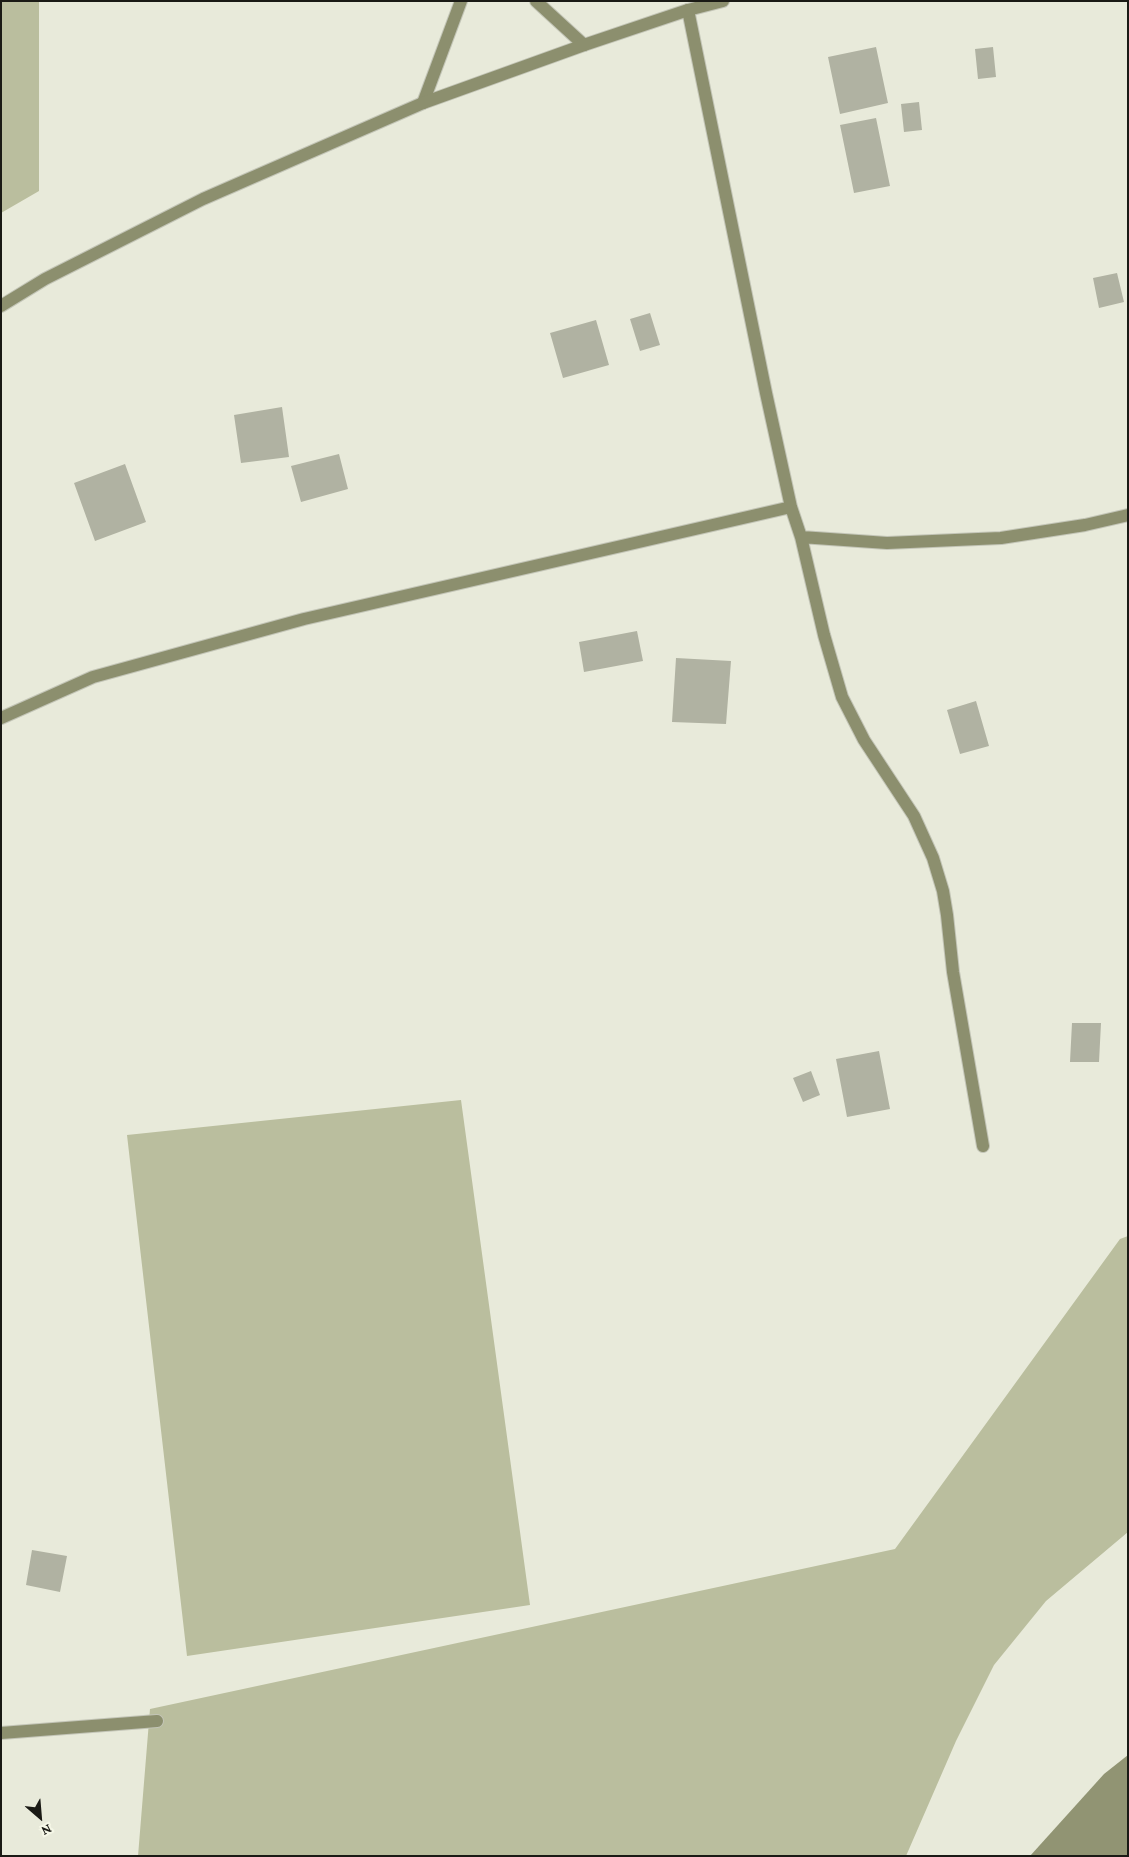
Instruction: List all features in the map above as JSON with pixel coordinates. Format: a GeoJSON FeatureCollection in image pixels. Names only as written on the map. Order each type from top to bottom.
{"type":"FeatureCollection","features":[{"type":"Feature","properties":{"kind":"street"},"geometry":{"type":"LineString","coordinates":[[423,103],[461,1]]}},
{"type":"Feature","properties":{"kind":"street"},"geometry":{"type":"LineString","coordinates":[[536,1],[584,46]]}},
{"type":"Feature","properties":{"kind":"street"},"geometry":{"type":"LineString","coordinates":[[1,306],[46,279],[203,198],[423,103],[688,10],[723,1]]}},
{"type":"Feature","properties":{"kind":"street"},"geometry":{"type":"LineString","coordinates":[[688,10],[766,393],[791,506],[801,538],[824,635],[842,697],[864,740],[914,816],[938,874],[947,915],[953,972],[983,1146]]}},
{"type":"Feature","properties":{"kind":"street"},"geometry":{"type":"LineString","coordinates":[[1,718],[93,677],[304,619],[791,506]]}},
{"type":"Feature","properties":{"kind":"street"},"geometry":{"type":"LineString","coordinates":[[801,538],[887,543],[1001,538],[1085,525],[1128,515]]}},
{"type":"Feature","properties":{"kind":"street"},"geometry":{"type":"LineString","coordinates":[[1,1733],[157,1721]]}},
{"type":"Feature","properties":{"kind":"shaded area"},"geometry":{"type":"Polygon","coordinates":[[[1,1],[39,1],[39,191],[1,213],[1,1]]]}},
{"type":"Feature","properties":{"kind":"shaded area"},"geometry":{"type":"Polygon","coordinates":[[[461,1100],[530,1605],[187,1656],[127,1135],[461,1100]]]}},
{"type":"Feature","properties":{"kind":"shaded area"},"geometry":{"type":"Polygon","coordinates":[[[1128,1236],[1128,1532],[1046,1601],[994,1665],[956,1741],[906,1856],[138,1856],[150,1709],[895,1549],[1120,1239],[1128,1236]]]}},
{"type":"Feature","properties":{"kind":"shaded area"},"geometry":{"type":"Polygon","coordinates":[[[1128,1755],[1128,1856],[1030,1856],[1104,1774],[1128,1755]]]}},
{"type":"Feature","properties":{"kind":"building"},"geometry":{"type":"Polygon","coordinates":[[[876,47],[888,103],[840,114],[828,57],[876,47]]]}},
{"type":"Feature","properties":{"kind":"building"},"geometry":{"type":"Polygon","coordinates":[[[993,47],[996,77],[978,79],[975,49],[993,47]]]}},
{"type":"Feature","properties":{"kind":"building"},"geometry":{"type":"Polygon","coordinates":[[[919,102],[922,130],[904,132],[901,104],[919,102]]]}},
{"type":"Feature","properties":{"kind":"building"},"geometry":{"type":"Polygon","coordinates":[[[876,118],[890,186],[854,193],[840,125],[876,118]]]}},
{"type":"Feature","properties":{"kind":"building"},"geometry":{"type":"Polygon","coordinates":[[[1117,273],[1124,302],[1099,308],[1093,278],[1117,273]]]}},
{"type":"Feature","properties":{"kind":"building"},"geometry":{"type":"Polygon","coordinates":[[[650,313],[660,345],[640,351],[630,319],[650,313]]]}},
{"type":"Feature","properties":{"kind":"building"},"geometry":{"type":"Polygon","coordinates":[[[596,320],[609,365],[563,378],[550,333],[596,320]]]}},
{"type":"Feature","properties":{"kind":"building"},"geometry":{"type":"Polygon","coordinates":[[[282,407],[289,457],[241,463],[234,415],[282,407]]]}},
{"type":"Feature","properties":{"kind":"building"},"geometry":{"type":"Polygon","coordinates":[[[339,454],[348,489],[301,502],[291,466],[339,454]]]}},
{"type":"Feature","properties":{"kind":"building"},"geometry":{"type":"Polygon","coordinates":[[[125,464],[146,522],[95,541],[74,483],[125,464]]]}},
{"type":"Feature","properties":{"kind":"building"},"geometry":{"type":"Polygon","coordinates":[[[637,631],[643,661],[584,672],[579,642],[637,631]]]}},
{"type":"Feature","properties":{"kind":"building"},"geometry":{"type":"Polygon","coordinates":[[[676,658],[731,661],[726,724],[672,722],[676,658]]]}},
{"type":"Feature","properties":{"kind":"building"},"geometry":{"type":"Polygon","coordinates":[[[976,701],[989,746],[960,754],[947,710],[976,701]]]}},
{"type":"Feature","properties":{"kind":"building"},"geometry":{"type":"Polygon","coordinates":[[[1072,1023],[1101,1023],[1099,1062],[1070,1062],[1072,1023]]]}},
{"type":"Feature","properties":{"kind":"building"},"geometry":{"type":"Polygon","coordinates":[[[879,1051],[890,1109],[847,1117],[836,1059],[879,1051]]]}},
{"type":"Feature","properties":{"kind":"building"},"geometry":{"type":"Polygon","coordinates":[[[811,1071],[820,1095],[803,1102],[793,1078],[811,1071]]]}},
{"type":"Feature","properties":{"kind":"building"},"geometry":{"type":"Polygon","coordinates":[[[32,1550],[67,1556],[60,1592],[26,1585],[32,1550]]]}}]}
